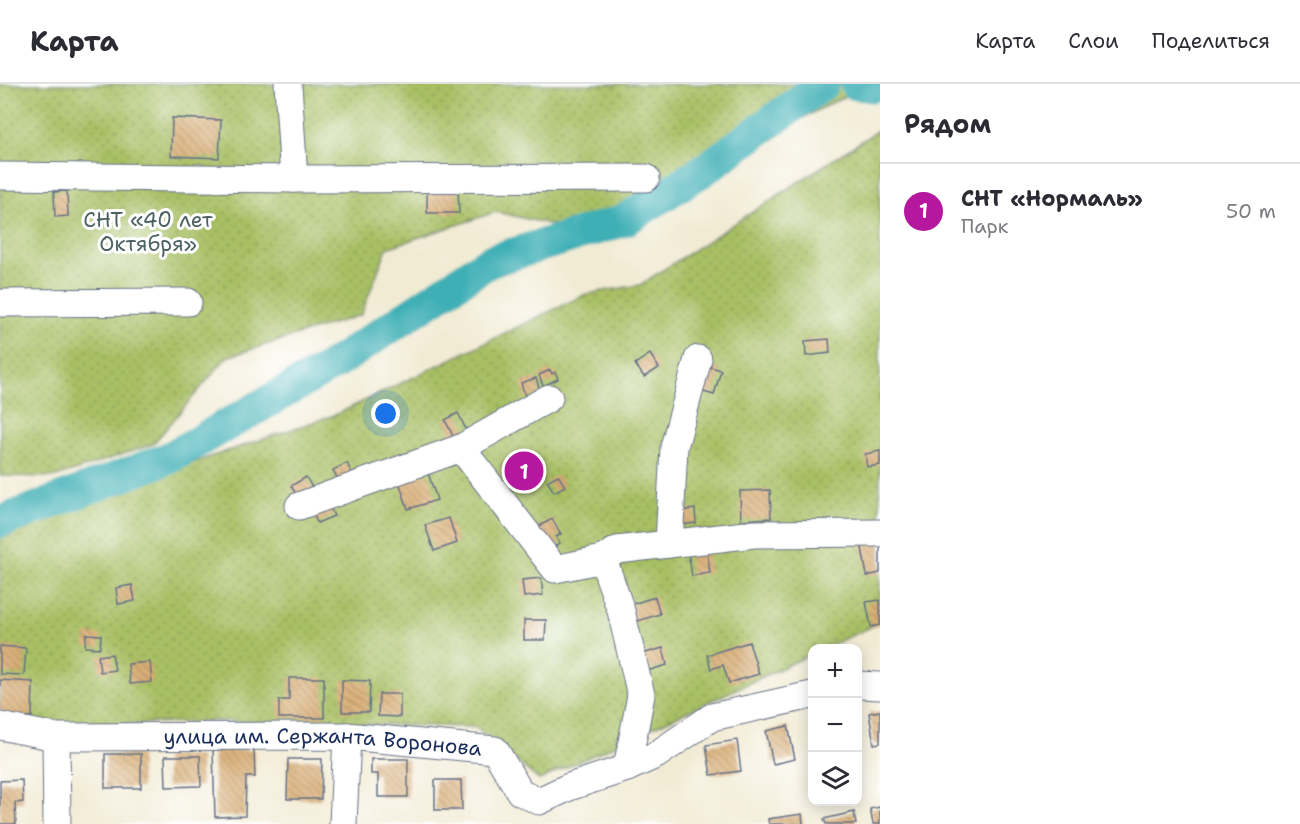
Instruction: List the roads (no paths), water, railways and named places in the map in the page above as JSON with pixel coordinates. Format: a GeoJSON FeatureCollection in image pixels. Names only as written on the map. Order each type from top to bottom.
{"type":"FeatureCollection","features":[{"type":"Feature","properties":{"kind":"street"},"geometry":{"type":"LineString","coordinates":[[288,84],[294,178]]}},
{"type":"Feature","properties":{"kind":"street"},"geometry":{"type":"LineString","coordinates":[[0,176],[646,178]]}},
{"type":"Feature","properties":{"kind":"street"},"geometry":{"type":"LineString","coordinates":[[0,303],[188,302]]}},
{"type":"Feature","properties":{"kind":"street"},"geometry":{"type":"LineString","coordinates":[[669,544],[674,447],[698,360]]}},
{"type":"Feature","properties":{"kind":"street"},"geometry":{"type":"LineString","coordinates":[[299,506],[461,448],[549,398]]}},
{"type":"Feature","properties":{"kind":"street"},"geometry":{"type":"LineString","coordinates":[[461,448],[555,569],[603,559],[617,550],[754,534],[880,533]]}},
{"type":"Feature","properties":{"kind":"street"},"geometry":{"type":"LineString","coordinates":[[603,559],[621,611],[641,695],[627,768]]}},
{"type":"Feature","properties":{"kind":"street"},"geometry":{"type":"LineString","coordinates":[[862,685],[880,686]]}},
{"type":"Feature","properties":{"kind":"street","name":"улица им. Сержанта Воронова"},"geometry":{"type":"LineString","coordinates":[[0,726],[56,737],[347,736],[495,750],[520,792],[539,801],[569,787],[627,768],[656,755],[712,717],[808,696]]}},
{"type":"Feature","properties":{"kind":"street"},"geometry":{"type":"LineString","coordinates":[[343,824],[347,736]]}},
{"type":"Feature","properties":{"kind":"street"},"geometry":{"type":"LineString","coordinates":[[56,737],[57,824]]}},
{"type":"Feature","properties":{"kind":"waterway"},"geometry":{"type":"LineString","coordinates":[[0,522],[169,458],[336,363],[490,261],[625,220],[705,169],[823,84]]}},
{"type":"Feature","properties":{"kind":"waterway"},"geometry":{"type":"LineString","coordinates":[[856,84],[872,86],[876,84]]}},
{"type":"Feature","properties":{"kind":"place","name":"СНТ «Нормаль»"},"geometry":{"type":"Point","coordinates":[524,471]}},
{"type":"Feature","properties":{"kind":"park label","name":"СНТ «40 лет Октября»"},"geometry":{"type":"Point","coordinates":[148,232]}}]}
